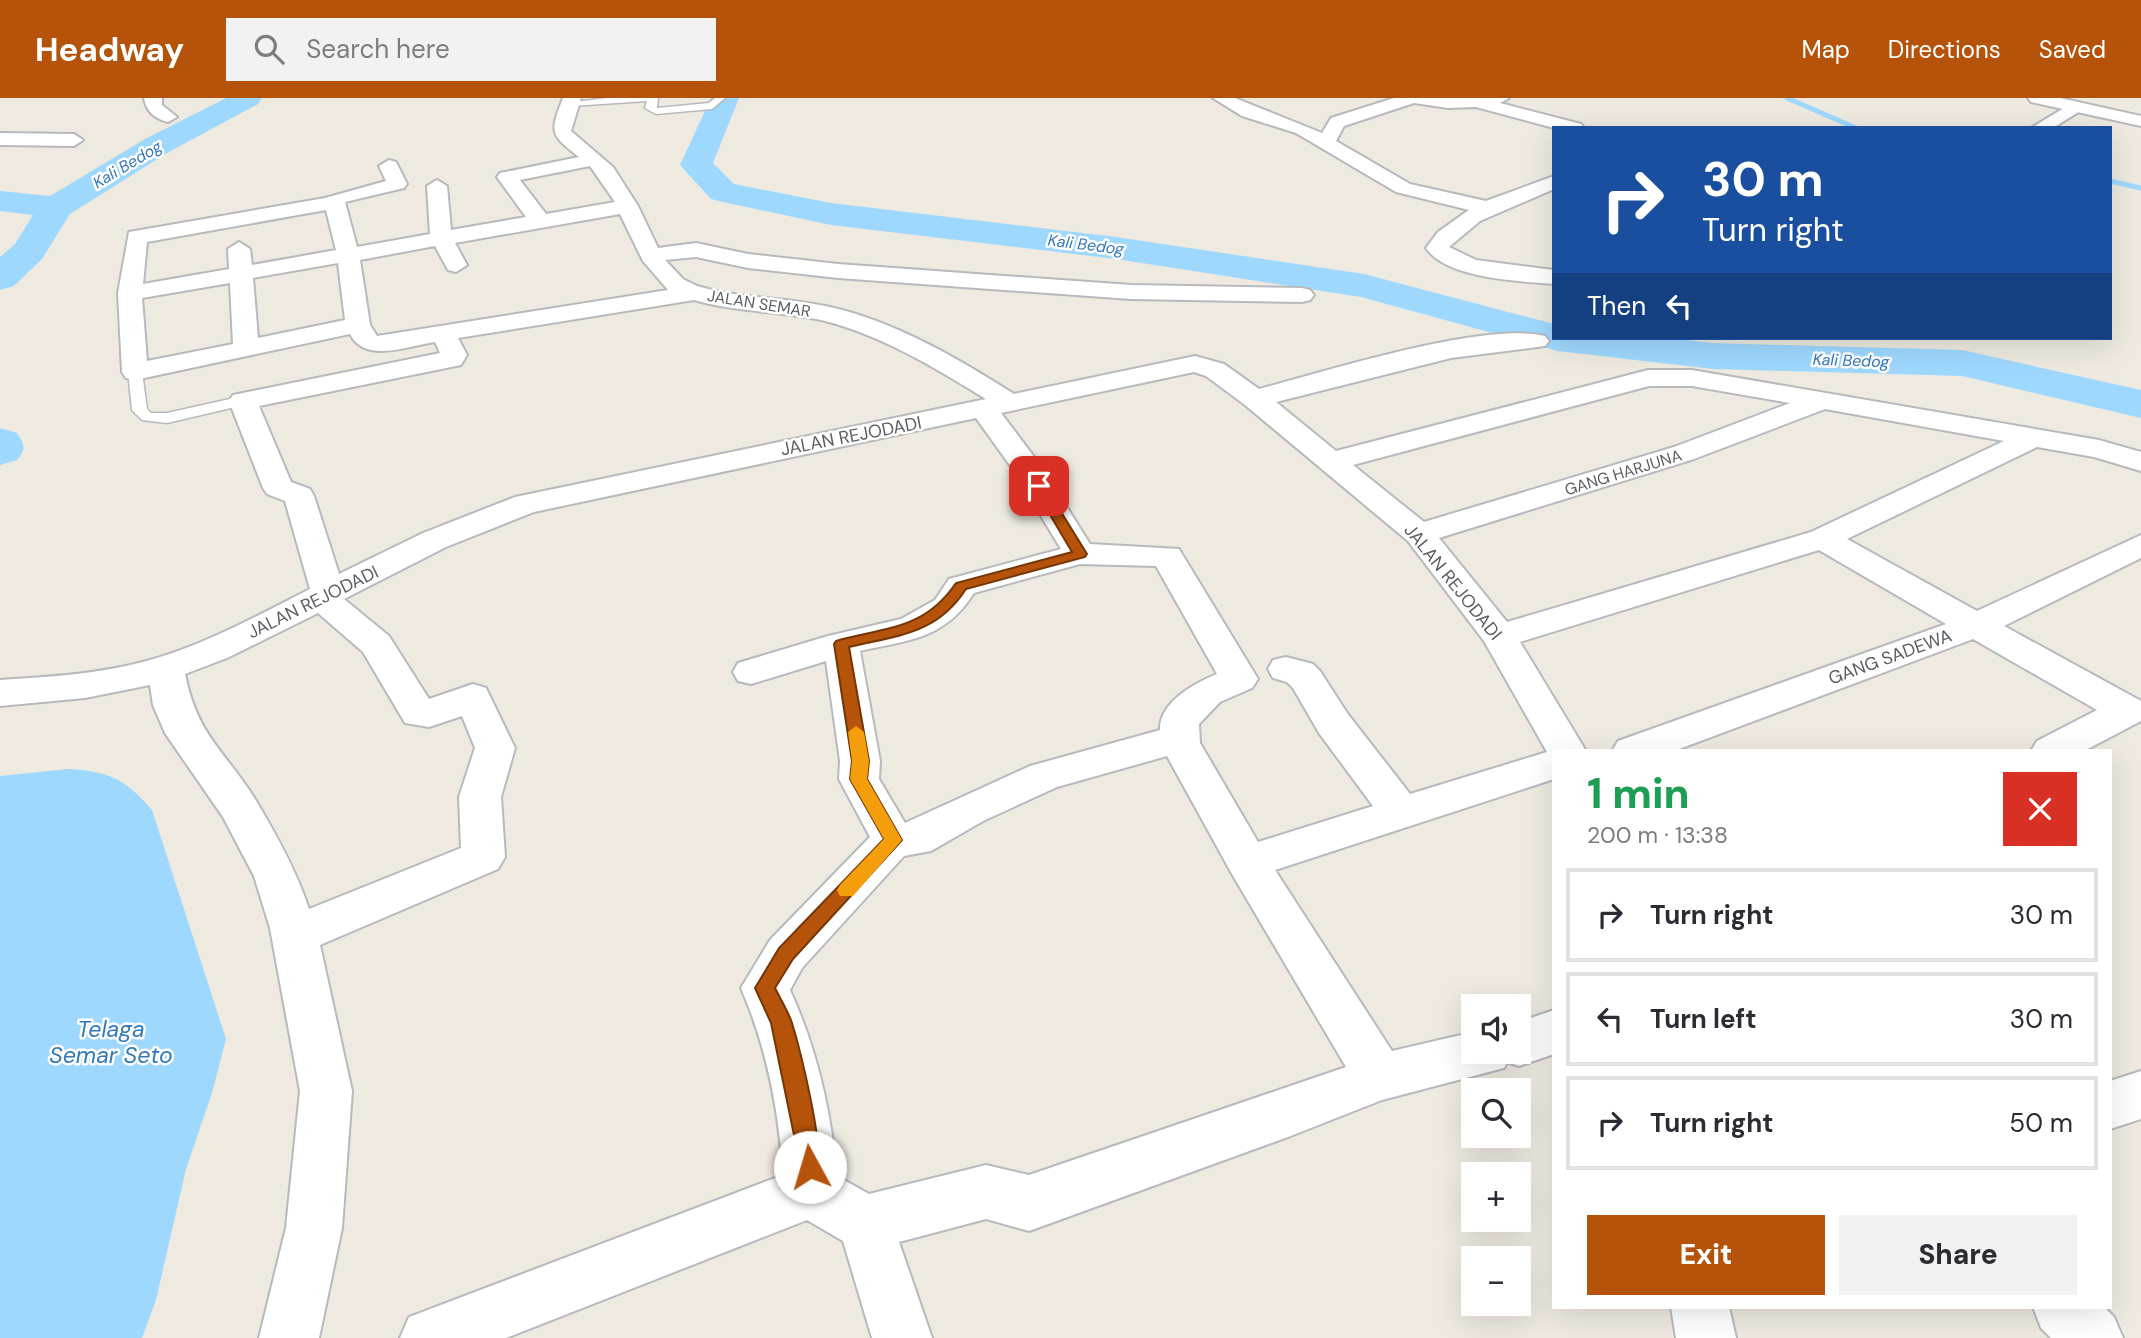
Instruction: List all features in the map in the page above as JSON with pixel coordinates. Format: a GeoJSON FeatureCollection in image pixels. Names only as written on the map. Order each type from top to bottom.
{"type":"FeatureCollection","features":[{"type":"Feature","properties":{"kind":"street"},"geometry":{"type":"LineString","coordinates":[[153,98],[154,107],[169,117]]}},
{"type":"Feature","properties":{"kind":"street"},"geometry":{"type":"LineString","coordinates":[[1222,98],[1248,112],[1294,125],[1403,188],[1488,208]]}},
{"type":"Feature","properties":{"kind":"street"},"geometry":{"type":"LineString","coordinates":[[1326,143],[1337,121],[1412,98]]}},
{"type":"Feature","properties":{"kind":"street"},"geometry":{"type":"LineString","coordinates":[[1417,98],[1430,102],[1480,103],[1567,126]]}},
{"type":"Feature","properties":{"kind":"street"},"geometry":{"type":"LineString","coordinates":[[1480,103],[1500,98]]}},
{"type":"Feature","properties":{"kind":"street"},"geometry":{"type":"LineString","coordinates":[[2037,98],[2141,121]]}},
{"type":"Feature","properties":{"kind":"street","name":"JALAN SEMAR"},"geometry":{"type":"LineString","coordinates":[[572,100],[560,129],[566,138],[607,172],[628,206],[652,255],[674,283],[693,293],[808,310],[851,322],[961,373],[998,407]]}},
{"type":"Feature","properties":{"kind":"street"},"geometry":{"type":"LineString","coordinates":[[2043,126],[2074,107]]}},
{"type":"Feature","properties":{"kind":"street"},"geometry":{"type":"LineString","coordinates":[[0,139],[74,140]]}},
{"type":"Feature","properties":{"kind":"street"},"geometry":{"type":"LineString","coordinates":[[536,247],[531,223],[507,177],[594,159]]}},
{"type":"Feature","properties":{"kind":"street"},"geometry":{"type":"LineString","coordinates":[[389,166],[397,184],[336,196],[335,202],[348,254],[358,326],[366,340],[373,344],[693,293]]}},
{"type":"Feature","properties":{"kind":"street"},"geometry":{"type":"LineString","coordinates":[[1552,183],[1521,191],[1488,208],[1440,243],[1439,253],[1474,266],[1552,277]]}},
{"type":"Feature","properties":{"kind":"street"},"geometry":{"type":"LineString","coordinates":[[437,186],[441,238],[456,265]]}},
{"type":"Feature","properties":{"kind":"street"},"geometry":{"type":"LineString","coordinates":[[232,194],[246,348]]}},
{"type":"Feature","properties":{"kind":"street"},"geometry":{"type":"LineString","coordinates":[[335,202],[137,237],[130,293],[135,372],[358,326]]}},
{"type":"Feature","properties":{"kind":"street"},"geometry":{"type":"LineString","coordinates":[[130,293],[628,206]]}},
{"type":"Feature","properties":{"kind":"street"},"geometry":{"type":"LineString","coordinates":[[652,255],[696,250],[748,261],[838,271],[1131,292],[1302,295]]}},
{"type":"Feature","properties":{"kind":"street"},"geometry":{"type":"LineString","coordinates":[[294,935],[483,857],[480,797],[495,748],[472,697],[429,714],[419,714],[376,644],[325,596],[299,496],[278,488],[243,401],[452,359],[454,355],[443,333]]}},
{"type":"Feature","properties":{"kind":"street"},"geometry":{"type":"LineString","coordinates":[[1255,399],[1368,368],[1477,344],[1507,340],[1536,341]]}},
{"type":"Feature","properties":{"kind":"street","name":"JALAN REJODADI"},"geometry":{"type":"LineString","coordinates":[[0,693],[96,682],[165,668],[212,650],[474,522],[526,504],[1195,364],[1215,370],[1255,399],[1334,461],[1419,534],[1499,636],[1565,749]]}},
{"type":"Feature","properties":{"kind":"street"},"geometry":{"type":"LineString","coordinates":[[1334,461],[1648,378],[1692,378],[2099,449],[2141,462]]}},
{"type":"Feature","properties":{"kind":"street","name":"GANG HARJUNA"},"geometry":{"type":"LineString","coordinates":[[1419,534],[1684,453],[1824,400]]}},
{"type":"Feature","properties":{"kind":"street"},"geometry":{"type":"LineString","coordinates":[[998,407],[1026,466],[1080,554]]}},
{"type":"Feature","properties":{"kind":"street"},"geometry":{"type":"LineString","coordinates":[[1499,636],[1822,539],[2031,439]]}},
{"type":"Feature","properties":{"kind":"street"},"geometry":{"type":"LineString","coordinates":[[1822,539],[2134,708]]}},
{"type":"Feature","properties":{"kind":"street","name":"GANG SADEWA"},"geometry":{"type":"LineString","coordinates":[[1637,749],[1978,625],[2141,545]]}},
{"type":"Feature","properties":{"kind":"street"},"geometry":{"type":"LineString","coordinates":[[751,672],[841,644],[912,628],[947,608],[961,586],[1080,554],[1167,556],[1239,679],[1207,693],[1179,720],[1180,743],[1247,862],[1380,1077]]}},
{"type":"Feature","properties":{"kind":"street"},"geometry":{"type":"LineString","coordinates":[[841,644],[860,761],[859,779],[893,840]]}},
{"type":"Feature","properties":{"kind":"street"},"geometry":{"type":"LineString","coordinates":[[165,668],[172,705],[185,733],[219,777],[276,876],[294,935],[326,1091],[314,1228],[289,1338]]}},
{"type":"Feature","properties":{"kind":"street"},"geometry":{"type":"LineString","coordinates":[[1286,669],[1300,673],[1307,680],[1333,723],[1400,811]]}},
{"type":"Feature","properties":{"kind":"street"},"geometry":{"type":"LineString","coordinates":[[2055,749],[2134,708]]}},
{"type":"Feature","properties":{"kind":"street"},"geometry":{"type":"LineString","coordinates":[[811,1191],[808,1143],[782,1022],[765,988],[786,954],[893,840],[916,839],[968,810],[1044,776],[1180,737]]}},
{"type":"Feature","properties":{"kind":"street"},"geometry":{"type":"LineString","coordinates":[[1247,862],[1552,765]]}},
{"type":"Feature","properties":{"kind":"street"},"geometry":{"type":"LineString","coordinates":[[1531,1040],[1552,1033]]}},
{"type":"Feature","properties":{"kind":"street"},"geometry":{"type":"LineString","coordinates":[[865,1223],[986,1192],[1029,1203],[1288,1113],[1380,1077],[1461,1058]]}},
{"type":"Feature","properties":{"kind":"street"},"geometry":{"type":"LineString","coordinates":[[2112,1104],[2141,1095]]}},
{"type":"Feature","properties":{"kind":"street"},"geometry":{"type":"LineString","coordinates":[[811,1191],[865,1223],[902,1338]]}},
{"type":"Feature","properties":{"kind":"street"},"geometry":{"type":"LineString","coordinates":[[430,1338],[811,1191]]}},
{"type":"Feature","properties":{"kind":"street"},"geometry":{"type":"LineString","coordinates":[[1700,1309],[1706,1338]]}},
{"type":"Feature","properties":{"kind":"street"},"geometry":{"type":"LineString","coordinates":[[2064,1309],[2093,1338]]}},
{"type":"Feature","properties":{"kind":"lane"},"geometry":{"type":"LineString","coordinates":[[572,100],[653,98],[650,108],[656,111],[705,107],[716,103],[720,98]]}},
{"type":"Feature","properties":{"kind":"lane"},"geometry":{"type":"LineString","coordinates":[[135,372],[140,410],[147,417],[167,418],[243,401]]}},
{"type":"Feature","properties":{"kind":"water","name":"Telaga Semar Seto"},"geometry":{"type":"Polygon","coordinates":[[[68,769],[94,772],[115,779],[134,791],[152,810],[226,1039],[212,1093],[186,1169],[156,1300],[142,1338],[0,1338],[0,776],[68,769]]]}},
{"type":"Feature","properties":{"kind":"waterway","name":"Kali Bedog"},"geometry":{"type":"LineString","coordinates":[[56,207],[156,146],[248,98]]}},
{"type":"Feature","properties":{"kind":"waterway","name":"Kali Bedog"},"geometry":{"type":"LineString","coordinates":[[725,98],[696,165],[723,192],[831,214],[1116,248],[1364,286],[1552,336]]}},
{"type":"Feature","properties":{"kind":"waterway"},"geometry":{"type":"LineString","coordinates":[[1787,98],[1851,126]]}},
{"type":"Feature","properties":{"kind":"waterway"},"geometry":{"type":"LineString","coordinates":[[2112,181],[2141,188]]}},
{"type":"Feature","properties":{"kind":"waterway","name":"Kali Bedog"},"geometry":{"type":"LineString","coordinates":[[0,201],[56,207]]}},
{"type":"Feature","properties":{"kind":"waterway"},"geometry":{"type":"LineString","coordinates":[[0,278],[29,251],[56,207]]}},
{"type":"Feature","properties":{"kind":"waterway","name":"Kali Bedog"},"geometry":{"type":"LineString","coordinates":[[1575,340],[1713,356],[1962,363],[2141,404]]}},
{"type":"Feature","properties":{"kind":"waterway"},"geometry":{"type":"LineString","coordinates":[[0,443],[0,450]]}},
{"type":"Feature","properties":{"kind":"slow traffic"},"geometry":{"type":"LineString","coordinates":[[847,890],[893,840],[859,779],[860,761],[856,732]]}},
{"type":"Feature","properties":{"kind":"route"},"geometry":{"type":"LineString","coordinates":[[810,1167],[808,1143],[782,1022],[765,988],[786,954],[893,840],[859,779],[860,761],[841,644],[912,628],[947,608],[961,586],[1080,554],[1039,486]]}}]}
